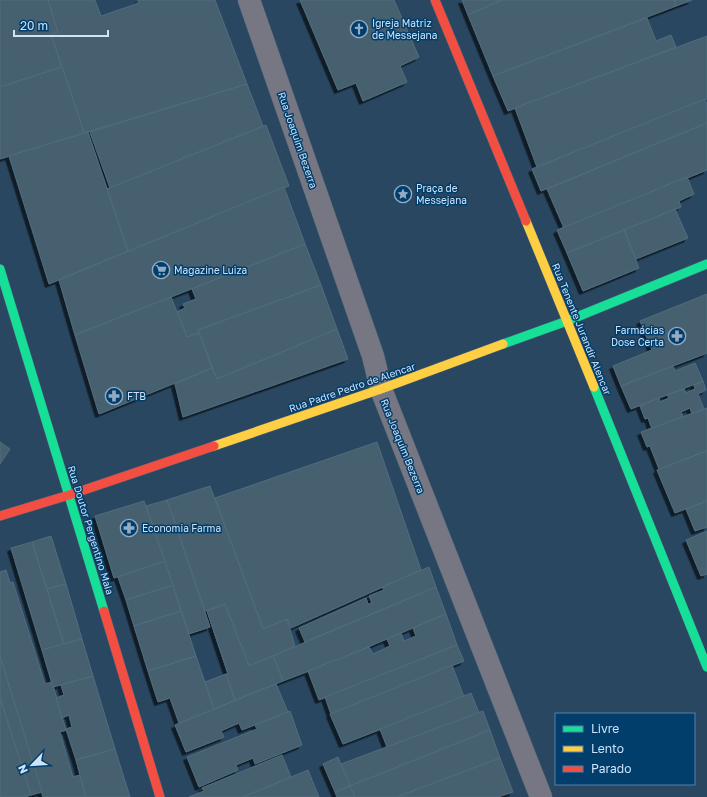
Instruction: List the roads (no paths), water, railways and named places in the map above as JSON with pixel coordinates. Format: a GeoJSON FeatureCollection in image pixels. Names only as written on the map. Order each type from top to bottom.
{"type":"FeatureCollection","features":[{"type":"Feature","properties":{"kind":"main road","name":"Rua Tenente Jurandir Alencar"},"geometry":{"type":"LineString","coordinates":[[435,0],[707,667]]}},
{"type":"Feature","properties":{"kind":"main road","name":"Rua Padre Pedro de Alencar"},"geometry":{"type":"LineString","coordinates":[[0,516],[69,495],[380,389],[567,321],[707,264]]}},
{"type":"Feature","properties":{"kind":"main road","name":"Rua Doutor Pergentino Maia"},"geometry":{"type":"LineString","coordinates":[[0,269],[160,797]]}},
{"type":"Feature","properties":{"kind":"street","name":"Rua Joaquim Bezerra"},"geometry":{"type":"LineString","coordinates":[[249,0],[373,356],[380,389],[541,797]]}},
{"type":"Feature","properties":{"kind":"place","name":"Igreja Matriz de Messejana"},"geometry":{"type":"Point","coordinates":[359,29]}},
{"type":"Feature","properties":{"kind":"place","name":"Praça de Messejana"},"geometry":{"type":"Point","coordinates":[403,194]}},
{"type":"Feature","properties":{"kind":"place","name":"Magazine Luiza"},"geometry":{"type":"Point","coordinates":[161,270]}},
{"type":"Feature","properties":{"kind":"place","name":"Farmácias Dose Certa"},"geometry":{"type":"Point","coordinates":[677,336]}},
{"type":"Feature","properties":{"kind":"place","name":"FTB"},"geometry":{"type":"Point","coordinates":[114,396]}},
{"type":"Feature","properties":{"kind":"place","name":"Economia Farma"},"geometry":{"type":"Point","coordinates":[129,528]}}]}
